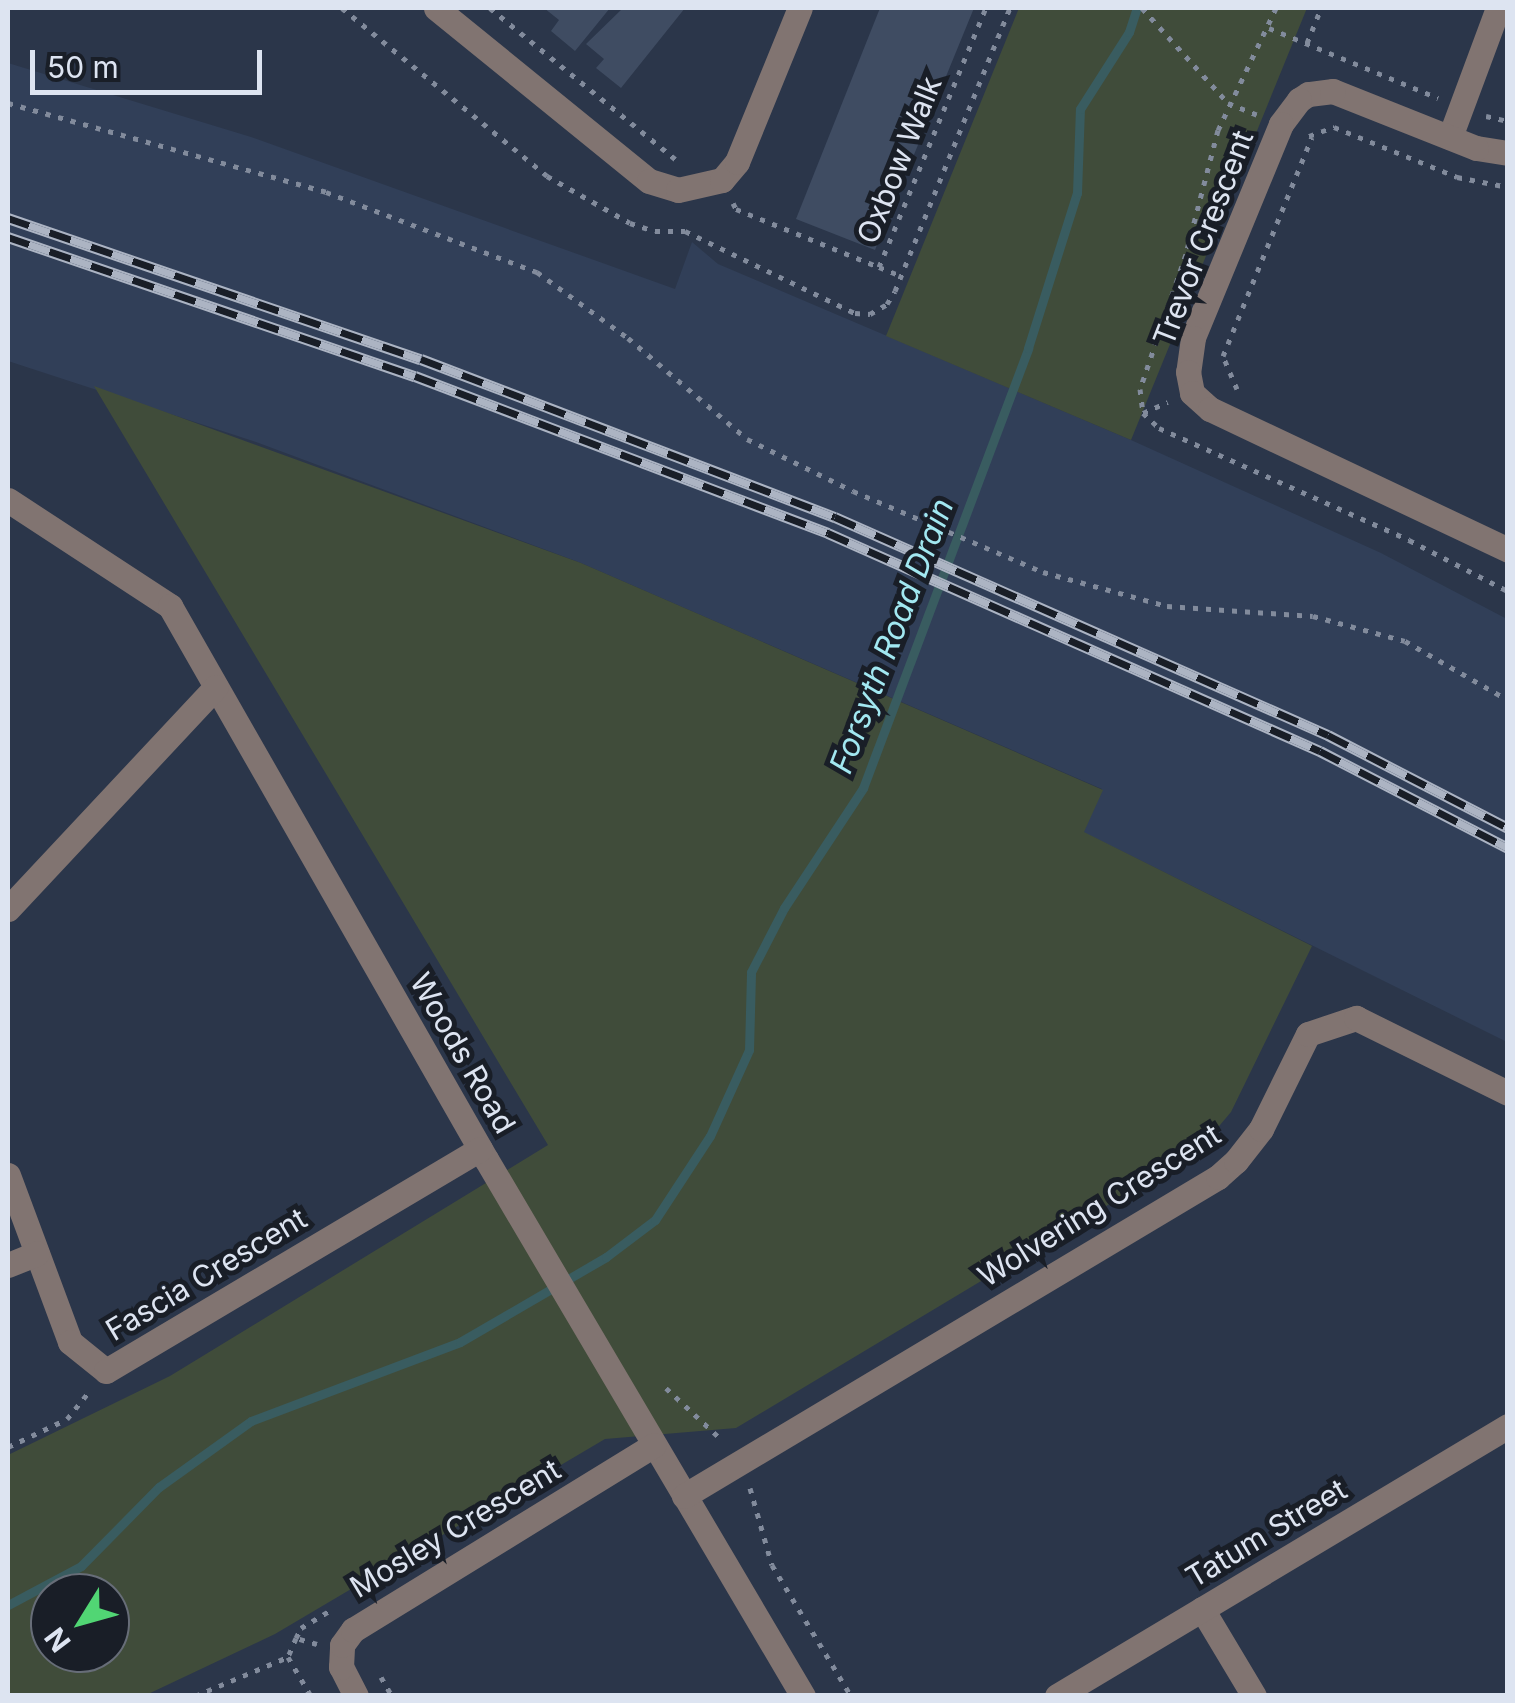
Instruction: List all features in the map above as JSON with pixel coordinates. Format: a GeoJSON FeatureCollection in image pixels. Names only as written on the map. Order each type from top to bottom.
{"type":"FeatureCollection","features":[{"type":"Feature","properties":{"kind":"street"},"geometry":{"type":"LineString","coordinates":[[436,8],[649,181],[678,190],[722,180],[737,162],[800,8]]}},
{"type":"Feature","properties":{"kind":"street"},"geometry":{"type":"LineString","coordinates":[[1450,137],[1458,106],[1498,8]]}},
{"type":"Feature","properties":{"kind":"street","name":"Trevor Crescent"},"geometry":{"type":"LineString","coordinates":[[1508,154],[1450,137],[1333,91],[1308,94],[1291,107],[1281,124],[1193,338],[1188,372],[1192,392],[1219,414],[1508,550]]}},
{"type":"Feature","properties":{"kind":"street","name":"Woods Road"},"geometry":{"type":"LineString","coordinates":[[8,500],[170,606],[483,1154],[803,1696]]}},
{"type":"Feature","properties":{"kind":"street"},"geometry":{"type":"LineString","coordinates":[[8,910],[216,688]]}},
{"type":"Feature","properties":{"kind":"street","name":"Wolvering Crescent"},"geometry":{"type":"LineString","coordinates":[[684,1496],[1218,1176],[1249,1148],[1308,1034],[1356,1018],[1508,1093]]}},
{"type":"Feature","properties":{"kind":"street","name":"Fascia Crescent"},"geometry":{"type":"LineString","coordinates":[[8,1175],[70,1342],[106,1371],[483,1154]]}},
{"type":"Feature","properties":{"kind":"street"},"geometry":{"type":"LineString","coordinates":[[8,1265],[37,1253]]}},
{"type":"Feature","properties":{"kind":"street","name":"Tatum Street"},"geometry":{"type":"LineString","coordinates":[[1057,1696],[1508,1426]]}},
{"type":"Feature","properties":{"kind":"street","name":"Mosley Crescent"},"geometry":{"type":"LineString","coordinates":[[356,1696],[341,1667],[342,1645],[353,1630],[654,1445]]}},
{"type":"Feature","properties":{"kind":"street"},"geometry":{"type":"LineString","coordinates":[[1202,1609],[1254,1696]]}},
{"type":"Feature","properties":{"kind":"path"},"geometry":{"type":"LineString","coordinates":[[490,8],[678,160]]}},
{"type":"Feature","properties":{"kind":"path","name":"Oxbow Walk"},"geometry":{"type":"LineString","coordinates":[[722,180],[736,209],[879,267],[986,8]]}},
{"type":"Feature","properties":{"kind":"path"},"geometry":{"type":"LineString","coordinates":[[1142,8],[1228,103],[1312,137]]}},
{"type":"Feature","properties":{"kind":"path"},"geometry":{"type":"LineString","coordinates":[[1276,8],[1228,103],[1186,254],[1140,389],[1143,413],[1160,428],[1409,540],[1508,591]]}},
{"type":"Feature","properties":{"kind":"path"},"geometry":{"type":"LineString","coordinates":[[1307,43],[1322,8]]}},
{"type":"Feature","properties":{"kind":"path"},"geometry":{"type":"LineString","coordinates":[[1269,28],[1458,106],[1508,121]]}},
{"type":"Feature","properties":{"kind":"path"},"geometry":{"type":"LineString","coordinates":[[8,103],[326,192],[537,272],[628,338],[747,439],[853,491],[1043,572],[1168,606],[1332,621],[1405,641],[1508,700]]}},
{"type":"Feature","properties":{"kind":"path"},"geometry":{"type":"LineString","coordinates":[[1238,392],[1223,356],[1312,137],[1334,127],[1457,177],[1508,187]]}},
{"type":"Feature","properties":{"kind":"path"},"geometry":{"type":"LineString","coordinates":[[879,267],[901,276]]}},
{"type":"Feature","properties":{"kind":"path"},"geometry":{"type":"LineString","coordinates":[[8,1447],[67,1419],[106,1371]]}},
{"type":"Feature","properties":{"kind":"path"},"geometry":{"type":"LineString","coordinates":[[666,1388],[717,1432]]}},
{"type":"Feature","properties":{"kind":"path"},"geometry":{"type":"LineString","coordinates":[[750,1488],[772,1565],[851,1696]]}},
{"type":"Feature","properties":{"kind":"path"},"geometry":{"type":"LineString","coordinates":[[195,1696],[288,1657],[296,1638]]}},
{"type":"Feature","properties":{"kind":"path"},"geometry":{"type":"LineString","coordinates":[[288,1657],[311,1696]]}},
{"type":"Feature","properties":{"kind":"shaded area"},"geometry":{"type":"Polygon","coordinates":[[[8,63],[251,137],[675,289],[692,242],[718,264],[1131,440],[1381,553],[1507,619],[1507,1042],[1083,832],[1102,789],[581,563],[256,442],[8,361],[8,63]]]}},
{"type":"Feature","properties":{"kind":"green space"},"geometry":{"type":"Polygon","coordinates":[[[1019,8],[1307,8],[1131,440],[886,336],[1019,8]]]}},
{"type":"Feature","properties":{"kind":"green space"},"geometry":{"type":"Polygon","coordinates":[[[94,386],[581,563],[1103,790],[1084,832],[1312,946],[1231,1112],[1198,1151],[736,1428],[605,1439],[275,1634],[146,1695],[8,1695],[8,1455],[170,1376],[548,1145],[94,386]]]}},
{"type":"Feature","properties":{"kind":"building"},"geometry":{"type":"Polygon","coordinates":[[[544,8],[610,8],[575,51],[551,31],[559,20],[544,8]]]}},
{"type":"Feature","properties":{"kind":"building"},"geometry":{"type":"Polygon","coordinates":[[[623,8],[685,8],[621,88],[596,68],[604,59],[586,44],[623,8]]]}},
{"type":"Feature","properties":{"kind":"building"},"geometry":{"type":"Polygon","coordinates":[[[880,8],[974,8],[875,250],[796,219],[880,8]]]}},
{"type":"Feature","properties":{"kind":"waterway","name":"Forsyth Road Drain"},"geometry":{"type":"LineString","coordinates":[[8,1605],[81,1566],[159,1487],[251,1421],[460,1342],[606,1257],[655,1220],[710,1136],[749,1050],[751,972],[784,908],[863,788],[1028,348],[1077,193],[1080,109],[1129,32],[1137,8]]}},
{"type":"Feature","properties":{"kind":"railway"},"geometry":{"type":"LineString","coordinates":[[8,218],[421,359],[835,517],[1328,735],[1508,828]]}},
{"type":"Feature","properties":{"kind":"railway"},"geometry":{"type":"LineString","coordinates":[[8,237],[415,376],[828,533],[1320,751],[1508,848]]}}]}
